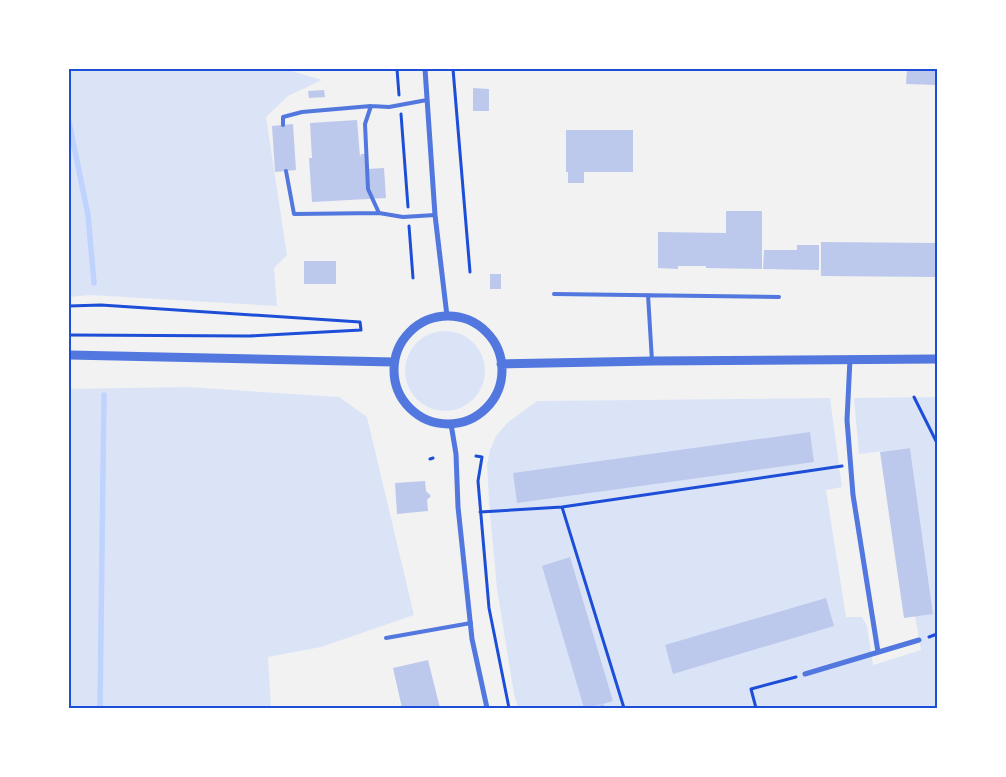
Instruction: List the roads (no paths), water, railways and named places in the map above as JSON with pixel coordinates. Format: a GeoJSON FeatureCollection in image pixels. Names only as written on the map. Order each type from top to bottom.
{"type":"FeatureCollection","features":[{"type":"Feature","properties":{"kind":"street"},"geometry":{"type":"LineString","coordinates":[[425,69],[435,215],[447,316]]}},
{"type":"Feature","properties":{"kind":"street"},"geometry":{"type":"LineString","coordinates":[[447,316],[465,319],[485,332],[496,347],[501,364],[501,375],[499,386],[489,405],[472,418],[451,424],[439,424],[417,415],[400,397],[396,386],[394,362],[398,349],[405,337],[415,328],[426,321],[447,316]]}},
{"type":"Feature","properties":{"kind":"street"},"geometry":{"type":"LineString","coordinates":[[69,355],[394,362]]}},
{"type":"Feature","properties":{"kind":"street"},"geometry":{"type":"LineString","coordinates":[[850,359],[847,420],[853,495],[878,652]]}},
{"type":"Feature","properties":{"kind":"street"},"geometry":{"type":"LineString","coordinates":[[501,364],[937,359]]}},
{"type":"Feature","properties":{"kind":"street"},"geometry":{"type":"LineString","coordinates":[[451,424],[456,454],[458,507],[472,639],[487,708]]}},
{"type":"Feature","properties":{"kind":"street"},"geometry":{"type":"LineString","coordinates":[[805,674],[919,640]]}},
{"type":"Feature","properties":{"kind":"lane"},"geometry":{"type":"LineString","coordinates":[[282,125],[283,117],[302,112],[400,105],[427,100]]}},
{"type":"Feature","properties":{"kind":"lane"},"geometry":{"type":"LineString","coordinates":[[371,106],[366,124],[368,188],[379,213]]}},
{"type":"Feature","properties":{"kind":"lane"},"geometry":{"type":"LineString","coordinates":[[286,171],[294,214],[379,213],[408,216],[435,215]]}},
{"type":"Feature","properties":{"kind":"lane"},"geometry":{"type":"LineString","coordinates":[[554,294],[779,297]]}},
{"type":"Feature","properties":{"kind":"lane"},"geometry":{"type":"LineString","coordinates":[[648,295],[652,361]]}},
{"type":"Feature","properties":{"kind":"lane"},"geometry":{"type":"LineString","coordinates":[[386,638],[470,623]]}},
{"type":"Feature","properties":{"kind":"waterway"},"geometry":{"type":"LineString","coordinates":[[69,122],[88,215],[94,283]]}},
{"type":"Feature","properties":{"kind":"waterway"},"geometry":{"type":"LineString","coordinates":[[100,708],[104,395]]}}]}
